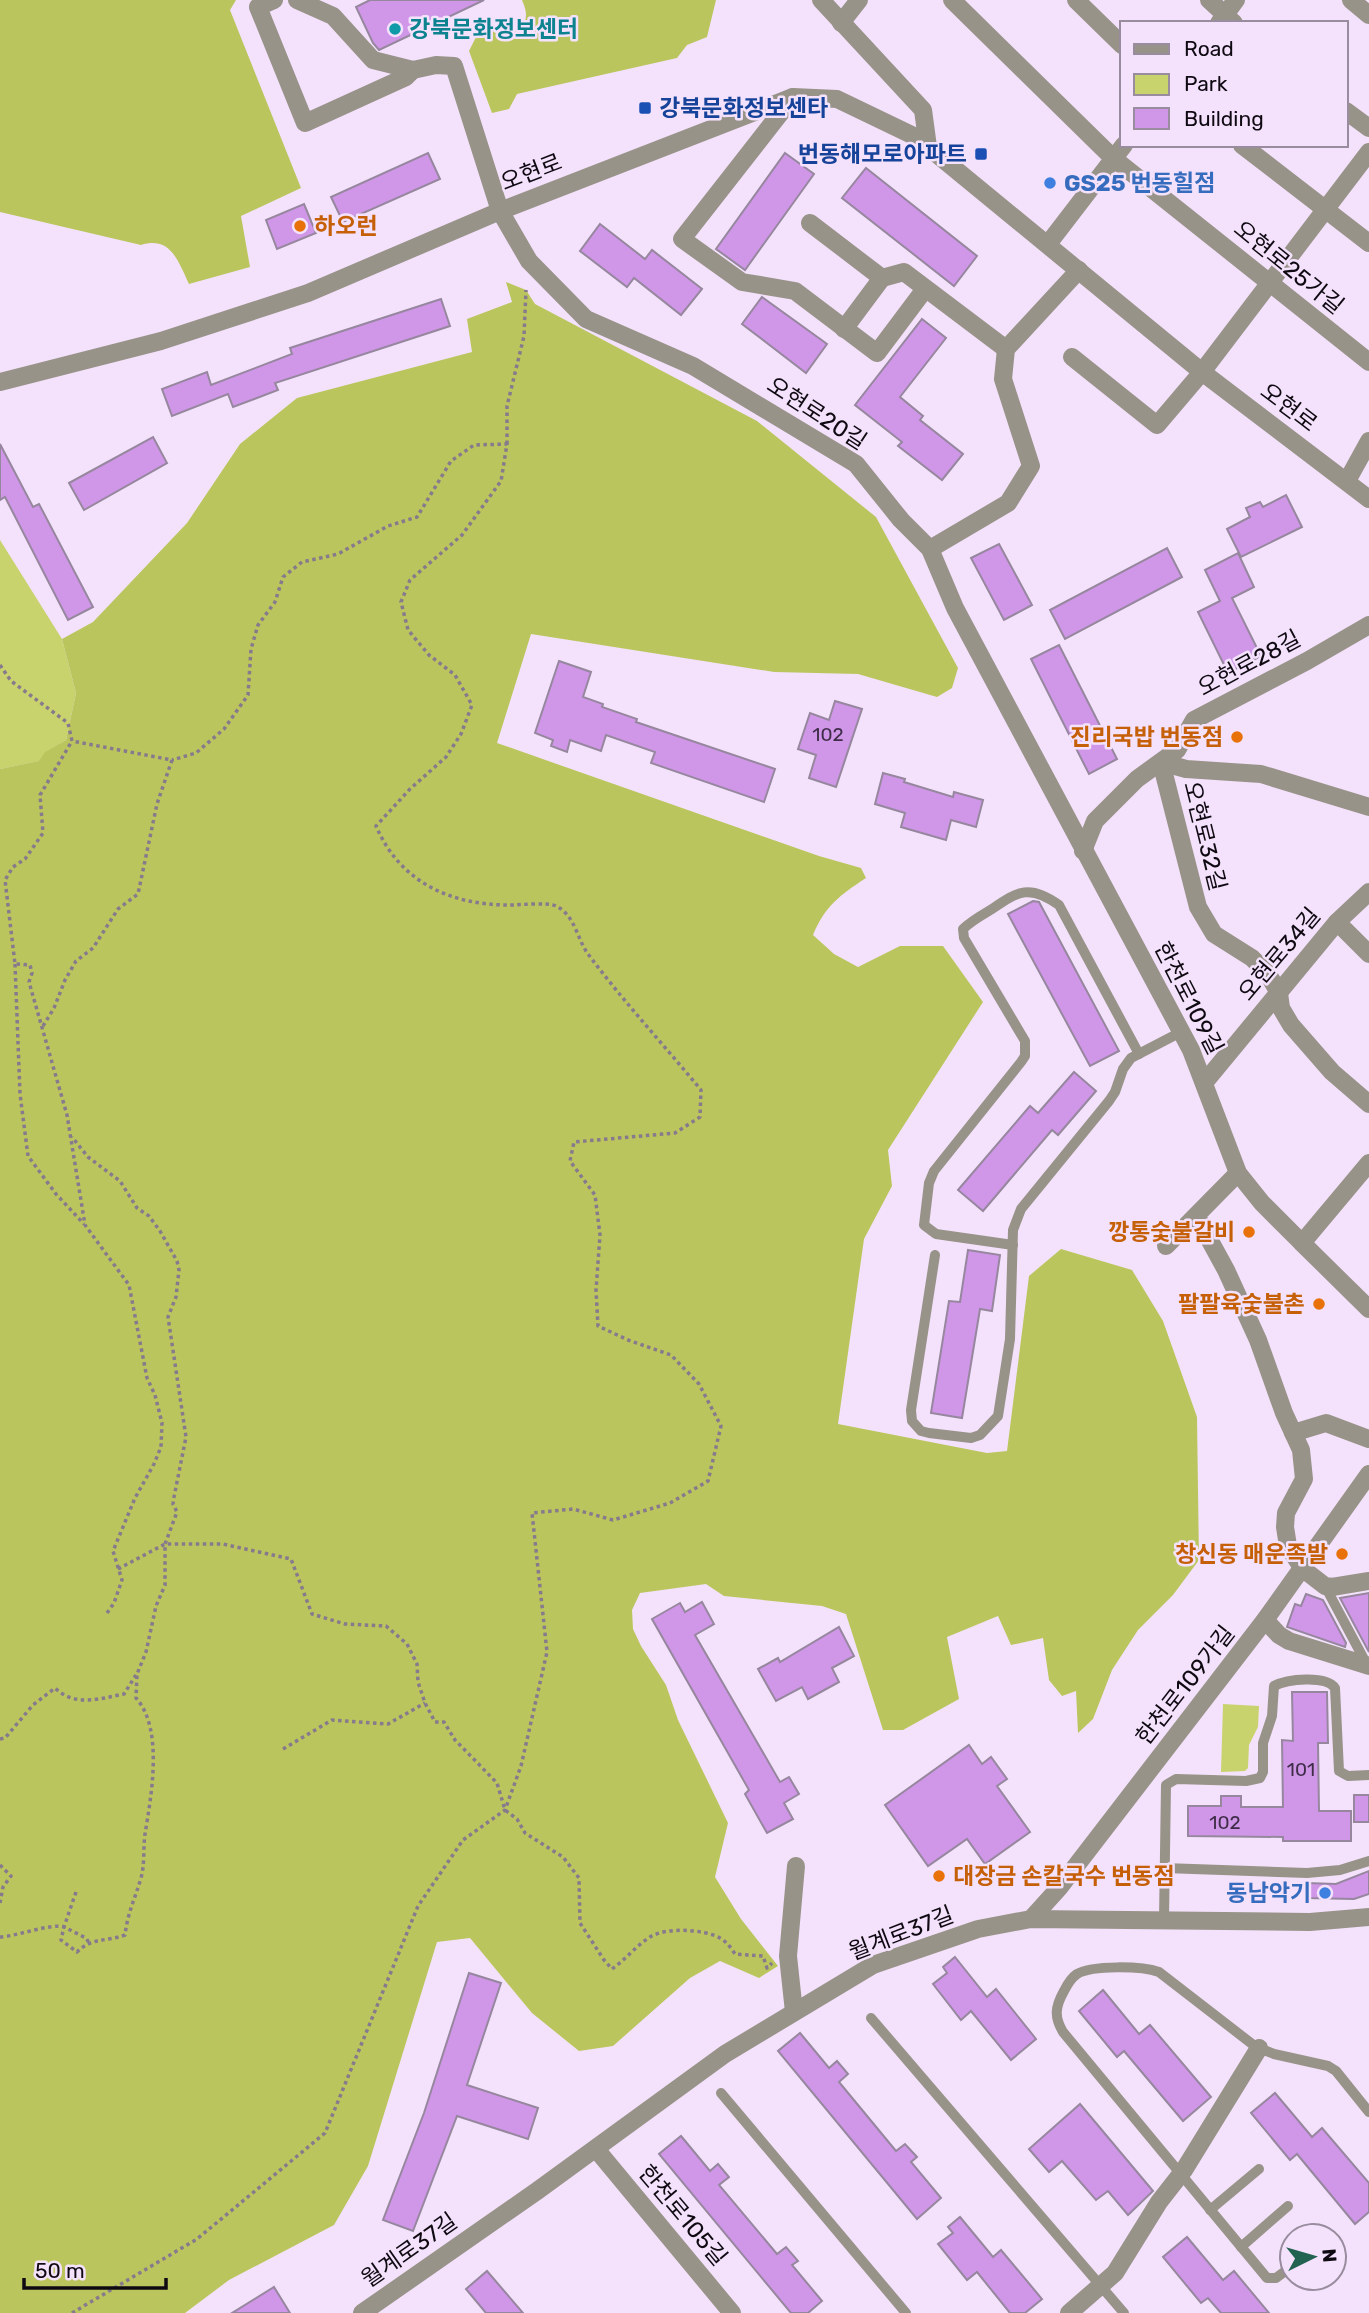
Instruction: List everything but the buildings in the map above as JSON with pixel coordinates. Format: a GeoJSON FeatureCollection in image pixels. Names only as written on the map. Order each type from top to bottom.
{"type":"FeatureCollection","features":[{"type":"Feature","properties":{"kind":"street"},"geometry":{"type":"LineString","coordinates":[[274,0],[258,7],[305,122],[406,77],[413,70]]}},
{"type":"Feature","properties":{"kind":"street"},"geometry":{"type":"LineString","coordinates":[[297,0],[333,16],[373,60],[413,70]]}},
{"type":"Feature","properties":{"kind":"street"},"geometry":{"type":"LineString","coordinates":[[821,0],[923,110],[929,147]]}},
{"type":"Feature","properties":{"kind":"street"},"geometry":{"type":"LineString","coordinates":[[841,23],[859,0]]}},
{"type":"Feature","properties":{"kind":"street","name":"오현로25가길"},"geometry":{"type":"LineString","coordinates":[[951,0],[1269,283],[1369,362]]}},
{"type":"Feature","properties":{"kind":"street"},"geometry":{"type":"LineString","coordinates":[[1076,0],[1120,43]]}},
{"type":"Feature","properties":{"kind":"street"},"geometry":{"type":"LineString","coordinates":[[1209,0],[1226,20],[1236,0]]}},
{"type":"Feature","properties":{"kind":"street"},"geometry":{"type":"LineString","coordinates":[[1351,0],[1369,15]]}},
{"type":"Feature","properties":{"kind":"street","name":"오현로20길"},"geometry":{"type":"LineString","coordinates":[[413,70],[436,65],[454,65],[500,211],[529,261],[586,318],[693,366],[856,464],[901,520],[930,549],[955,608],[1083,851]]}},
{"type":"Feature","properties":{"kind":"street"},"geometry":{"type":"LineString","coordinates":[[793,97],[682,239],[742,282],[795,292],[877,353],[925,289]]}},
{"type":"Feature","properties":{"kind":"street","name":"오현로"},"geometry":{"type":"LineString","coordinates":[[0,382],[161,341],[308,293],[500,211],[793,97],[837,99],[916,137],[1202,372],[1369,499]]}},
{"type":"Feature","properties":{"kind":"street"},"geometry":{"type":"LineString","coordinates":[[1348,112],[1369,128]]}},
{"type":"Feature","properties":{"kind":"street"},"geometry":{"type":"LineString","coordinates":[[1245,147],[1369,243]]}},
{"type":"Feature","properties":{"kind":"street"},"geometry":{"type":"LineString","coordinates":[[1048,244],[1119,152]]}},
{"type":"Feature","properties":{"kind":"street"},"geometry":{"type":"LineString","coordinates":[[1072,357],[1157,425],[1202,372],[1369,152]]}},
{"type":"Feature","properties":{"kind":"street"},"geometry":{"type":"LineString","coordinates":[[810,223],[882,278]]}},
{"type":"Feature","properties":{"kind":"street"},"geometry":{"type":"LineString","coordinates":[[930,549],[1008,503],[1031,466],[1003,379],[1006,349],[1079,270]]}},
{"type":"Feature","properties":{"kind":"street"},"geometry":{"type":"LineString","coordinates":[[844,328],[882,278],[904,272],[1006,349]]}},
{"type":"Feature","properties":{"kind":"street"},"geometry":{"type":"LineString","coordinates":[[1347,481],[1369,441]]}},
{"type":"Feature","properties":{"kind":"street","name":"오현로28길"},"geometry":{"type":"LineString","coordinates":[[1083,851],[1095,821],[1137,779],[1177,750],[1194,720],[1369,625]]}},
{"type":"Feature","properties":{"kind":"street"},"geometry":{"type":"LineString","coordinates":[[1161,762],[1186,769],[1261,774],[1369,807]]}},
{"type":"Feature","properties":{"kind":"street","name":"오현로32길"},"geometry":{"type":"LineString","coordinates":[[1161,762],[1198,907],[1214,934],[1252,958],[1268,974],[1279,993],[1281,1008],[1291,1025],[1332,1072],[1369,1104]]}},
{"type":"Feature","properties":{"kind":"street","name":"한천로109길"},"geometry":{"type":"LineString","coordinates":[[1083,851],[1181,1032],[1204,1083],[1238,1173],[1262,1203],[1369,1309]]}},
{"type":"Feature","properties":{"kind":"street","name":"오현로34길"},"geometry":{"type":"LineString","coordinates":[[1204,1083],[1337,922],[1369,892]]}},
{"type":"Feature","properties":{"kind":"street"},"geometry":{"type":"LineString","coordinates":[[1337,922],[1369,954]]}},
{"type":"Feature","properties":{"kind":"street"},"geometry":{"type":"LineString","coordinates":[[1302,1243],[1369,1163]]}},
{"type":"Feature","properties":{"kind":"street"},"geometry":{"type":"LineString","coordinates":[[1166,1246],[1238,1173]]}},
{"type":"Feature","properties":{"kind":"street"},"geometry":{"type":"LineString","coordinates":[[1197,1217],[1226,1270],[1258,1339],[1301,1450],[1304,1479],[1289,1506],[1285,1527],[1288,1546],[1303,1569],[1325,1586],[1369,1581]]}},
{"type":"Feature","properties":{"kind":"street"},"geometry":{"type":"LineString","coordinates":[[1293,1433],[1326,1423],[1369,1439]]}},
{"type":"Feature","properties":{"kind":"street","name":"한천로109가길"},"geometry":{"type":"LineString","coordinates":[[1031,1919],[1059,1888],[1265,1620],[1369,1474]]}},
{"type":"Feature","properties":{"kind":"street"},"geometry":{"type":"LineString","coordinates":[[1265,1620],[1289,1641],[1368,1666]]}},
{"type":"Feature","properties":{"kind":"street"},"geometry":{"type":"LineString","coordinates":[[794,2012],[788,1956],[796,1866]]}},
{"type":"Feature","properties":{"kind":"street","name":"월계로37길"},"geometry":{"type":"LineString","coordinates":[[362,2313],[596,2149],[724,2054],[873,1965],[978,1930],[1031,1919],[1310,1922],[1369,1917]]}},
{"type":"Feature","properties":{"kind":"street"},"geometry":{"type":"LineString","coordinates":[[1069,2313],[1115,2273],[1159,2202],[1181,2175],[1259,2048]]}},
{"type":"Feature","properties":{"kind":"street","name":"한천로105길"},"geometry":{"type":"LineString","coordinates":[[596,2149],[732,2313]]}},
{"type":"Feature","properties":{"kind":"lane"},"geometry":{"type":"LineString","coordinates":[[1013,1245],[936,1234],[924,1225],[929,1182],[934,1171],[1021,1062],[1027,1048],[964,938],[963,929],[1015,894],[1029,892],[1046,897],[1059,905],[1139,1054]]}},
{"type":"Feature","properties":{"kind":"lane"},"geometry":{"type":"LineString","coordinates":[[935,1255],[911,1409],[912,1421],[921,1431],[971,1438],[980,1435],[1000,1410],[1010,1339],[1013,1230],[1021,1209],[1110,1101],[1126,1064],[1139,1054],[1181,1032]]}},
{"type":"Feature","properties":{"kind":"lane"},"geometry":{"type":"LineString","coordinates":[[1325,1586],[1368,1666]]}},
{"type":"Feature","properties":{"kind":"lane"},"geometry":{"type":"LineString","coordinates":[[1164,1919],[1167,1785],[1176,1779],[1246,1781],[1260,1778],[1263,1772],[1263,1743],[1272,1716],[1274,1686],[1279,1683],[1324,1680],[1333,1684],[1339,1771],[1348,1776],[1369,1775]]}},
{"type":"Feature","properties":{"kind":"lane"},"geometry":{"type":"LineString","coordinates":[[1164,1868],[1307,1872],[1340,1870],[1369,1861]]}},
{"type":"Feature","properties":{"kind":"lane"},"geometry":{"type":"LineString","coordinates":[[1278,2277],[1271,2280],[1267,2278],[1063,2032],[1058,2024],[1057,2004],[1070,1981],[1084,1971],[1132,1967],[1158,1972],[1259,2048],[1328,2066],[1336,2071],[1369,2112]]}},
{"type":"Feature","properties":{"kind":"lane"},"geometry":{"type":"LineString","coordinates":[[871,2018],[1124,2313]]}},
{"type":"Feature","properties":{"kind":"lane"},"geometry":{"type":"LineString","coordinates":[[721,2093],[905,2313]]}},
{"type":"Feature","properties":{"kind":"lane"},"geometry":{"type":"LineString","coordinates":[[1210,2210],[1259,2169]]}},
{"type":"Feature","properties":{"kind":"lane"},"geometry":{"type":"LineString","coordinates":[[1241,2247],[1289,2206]]}},
{"type":"Feature","properties":{"kind":"path"},"geometry":{"type":"LineString","coordinates":[[72,2313],[197,2239],[325,2133],[418,1906],[463,1840],[505,1810],[521,1766],[547,1653],[532,1513],[573,1509],[613,1520],[670,1503],[708,1481],[721,1426],[699,1384],[671,1355],[598,1326],[596,1290],[600,1236],[595,1195],[570,1161],[574,1142],[675,1133],[700,1117],[701,1090],[586,951],[569,916],[555,905],[482,905],[455,899],[417,880],[384,845],[376,826],[410,789],[446,757],[461,734],[472,705],[455,675],[429,654],[408,630],[401,603],[410,580],[462,535],[501,481],[507,444],[507,406],[524,336],[526,290]]}},
{"type":"Feature","properties":{"kind":"path"},"geometry":{"type":"LineString","coordinates":[[72,741],[172,760],[196,754],[224,729],[248,695],[254,637],[258,625],[275,603],[283,577],[302,562],[338,554],[388,526],[416,517],[451,461],[474,445],[507,444]]}},
{"type":"Feature","properties":{"kind":"path"},"geometry":{"type":"LineString","coordinates":[[0,665],[11,681],[68,723],[72,741],[40,795],[43,833],[25,859],[13,867],[5,880],[18,993],[16,1020],[20,1094],[29,1156],[129,1285],[147,1378],[155,1395],[162,1423],[155,1464],[135,1498],[113,1551],[122,1580],[114,1604],[105,1616]]}},
{"type":"Feature","properties":{"kind":"path"},"geometry":{"type":"LineString","coordinates":[[43,1026],[76,961],[93,948],[118,909],[138,894],[157,804],[172,760]]}},
{"type":"Feature","properties":{"kind":"path"},"geometry":{"type":"LineString","coordinates":[[15,964],[30,965],[32,973],[29,982],[72,1137],[85,1225]]}},
{"type":"Feature","properties":{"kind":"path"},"geometry":{"type":"LineString","coordinates":[[0,1739],[5,1738],[33,1705],[55,1688],[64,1697],[74,1700],[97,1699],[124,1694],[137,1674],[146,1652],[156,1606],[165,1585],[165,1544],[177,1512],[173,1504],[186,1437],[168,1317],[176,1297],[179,1270],[177,1261],[160,1231],[149,1216],[137,1208],[120,1181],[88,1157],[72,1137]]}},
{"type":"Feature","properties":{"kind":"path"},"geometry":{"type":"LineString","coordinates":[[118,1569],[165,1544],[223,1544],[292,1559],[312,1614],[345,1624],[386,1626],[407,1644],[417,1664],[418,1682],[425,1703],[435,1722],[444,1722],[455,1740],[497,1783],[505,1810],[517,1819],[525,1833],[564,1857],[579,1878],[580,1923],[612,1969],[654,1934],[678,1929],[716,1936],[724,1940],[735,1954],[763,1956],[767,1968],[774,1961]]}},
{"type":"Feature","properties":{"kind":"path"},"geometry":{"type":"LineString","coordinates":[[76,1892],[61,1940],[67,1946],[77,1952],[89,1942],[111,1940],[125,1935],[127,1913],[141,1878],[150,1811],[152,1741],[145,1708],[136,1698],[137,1674]]}},
{"type":"Feature","properties":{"kind":"path"},"geometry":{"type":"LineString","coordinates":[[283,1749],[332,1720],[388,1724],[425,1703]]}},
{"type":"Feature","properties":{"kind":"path"},"geometry":{"type":"LineString","coordinates":[[0,1865],[11,1875],[3,1887],[0,1903]]}},
{"type":"Feature","properties":{"kind":"path"},"geometry":{"type":"LineString","coordinates":[[0,1937],[37,1931],[55,1924],[86,1938],[89,1942]]}},
{"type":"Feature","properties":{"kind":"green space"},"geometry":{"type":"Polygon","coordinates":[[[0,0],[236,0],[230,10],[301,188],[241,216],[250,267],[189,284],[172,252],[160,244],[141,245],[0,212],[0,0]]]}},
{"type":"Feature","properties":{"kind":"green space"},"geometry":{"type":"Polygon","coordinates":[[[522,0],[716,0],[707,37],[687,45],[677,58],[517,94],[509,109],[492,113],[469,51],[484,21],[506,33],[521,29],[526,15],[522,0]]]}},
{"type":"Feature","properties":{"kind":"green space"},"geometry":{"type":"Polygon","coordinates":[[[506,282],[526,290],[535,304],[757,421],[876,517],[958,668],[952,688],[937,697],[858,674],[774,672],[531,634],[497,743],[819,856],[861,868],[866,878],[834,902],[813,935],[834,954],[858,967],[900,946],[943,946],[983,1002],[888,1150],[892,1186],[864,1239],[838,1424],[987,1453],[1007,1451],[1029,1276],[1061,1249],[1132,1270],[1163,1321],[1197,1417],[1199,1560],[1173,1595],[1138,1630],[1112,1670],[1093,1719],[1078,1733],[1076,1691],[1062,1696],[1049,1680],[1043,1638],[1011,1645],[998,1616],[947,1637],[959,1699],[903,1730],[883,1730],[846,1614],[822,1606],[724,1596],[706,1584],[640,1593],[632,1610],[633,1629],[666,1685],[678,1720],[728,1823],[715,1877],[741,1919],[778,1966],[759,1978],[720,1961],[690,1978],[613,2046],[579,2051],[532,2013],[470,1938],[437,1942],[368,2166],[334,2225],[229,2280],[185,2313],[0,2313],[0,769],[39,761],[45,752],[66,740],[76,693],[62,639],[93,622],[187,523],[240,444],[297,398],[472,352],[467,319],[512,302],[506,282]]]}},
{"type":"Feature","properties":{"kind":"green space"},"geometry":{"type":"Polygon","coordinates":[[[0,540],[62,639],[76,693],[66,740],[46,752],[40,761],[0,769],[0,540]]]}},
{"type":"Feature","properties":{"kind":"green space"},"geometry":{"type":"Polygon","coordinates":[[[1223,1704],[1259,1706],[1258,1727],[1249,1745],[1248,1768],[1245,1771],[1221,1772],[1223,1704]]]}},
{"type":"Feature","properties":{"kind":"place","name":"강북문화정보센터"},"geometry":{"type":"Point","coordinates":[395,29]}},
{"type":"Feature","properties":{"kind":"place","name":"강북문화정보센타"},"geometry":{"type":"Point","coordinates":[645,108]}},
{"type":"Feature","properties":{"kind":"place","name":"번동해모로아파트"},"geometry":{"type":"Point","coordinates":[981,154]}},
{"type":"Feature","properties":{"kind":"place","name":"GS25 번동힐점"},"geometry":{"type":"Point","coordinates":[1050,183]}},
{"type":"Feature","properties":{"kind":"place","name":"하오런"},"geometry":{"type":"Point","coordinates":[300,226]}},
{"type":"Feature","properties":{"kind":"place","name":"진리국밥 번동점"},"geometry":{"type":"Point","coordinates":[1237,737]}},
{"type":"Feature","properties":{"kind":"place","name":"깡통숯불갈비"},"geometry":{"type":"Point","coordinates":[1249,1232]}},
{"type":"Feature","properties":{"kind":"place","name":"팔팔육숯불촌"},"geometry":{"type":"Point","coordinates":[1319,1304]}},
{"type":"Feature","properties":{"kind":"place","name":"창신동 매운족발"},"geometry":{"type":"Point","coordinates":[1342,1554]}},
{"type":"Feature","properties":{"kind":"place","name":"대장금 손칼국수 번동점"},"geometry":{"type":"Point","coordinates":[939,1876]}},
{"type":"Feature","properties":{"kind":"place","name":"동남악기"},"geometry":{"type":"Point","coordinates":[1325,1893]}}]}
